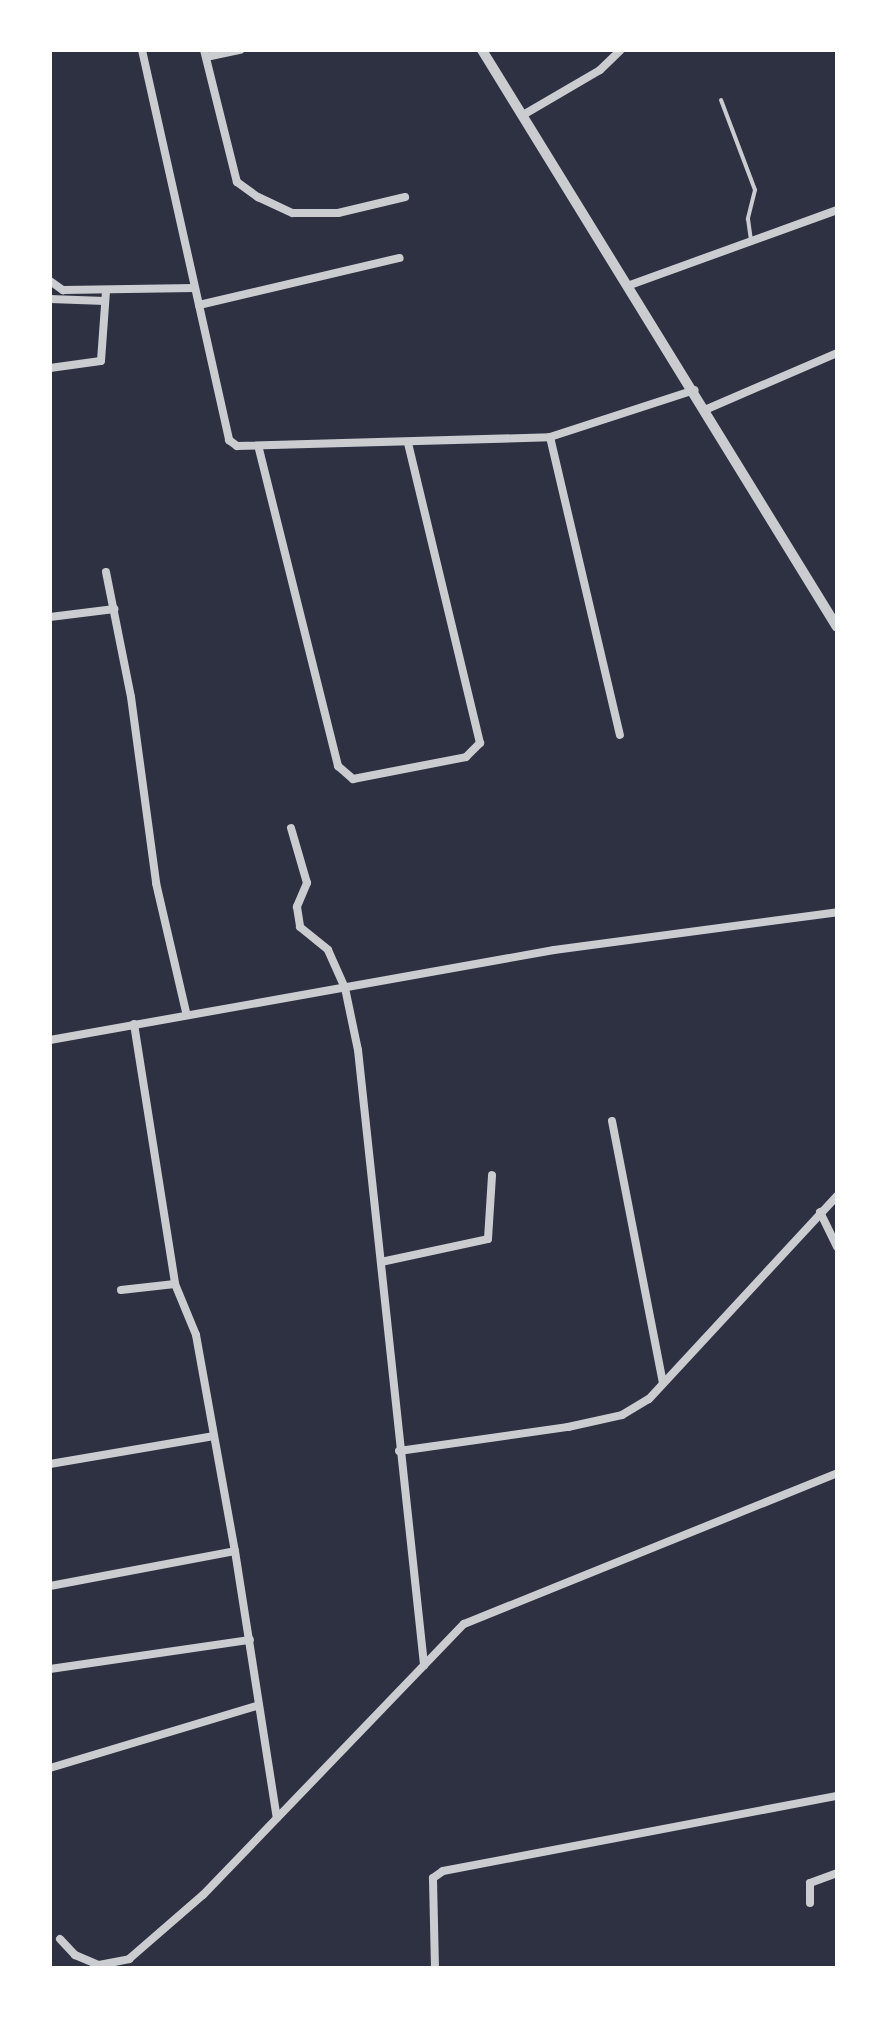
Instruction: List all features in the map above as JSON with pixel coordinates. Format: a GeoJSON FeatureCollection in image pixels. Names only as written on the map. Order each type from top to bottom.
{"type":"FeatureCollection","features":[{"type":"Feature","properties":{"kind":"street"},"geometry":{"type":"LineString","coordinates":[[142,50],[230,440],[259,449],[550,437],[695,390]]}},
{"type":"Feature","properties":{"kind":"street"},"geometry":{"type":"LineString","coordinates":[[240,50],[205,53],[237,182],[258,197],[294,213],[338,213],[405,197]]}},
{"type":"Feature","properties":{"kind":"street"},"geometry":{"type":"LineString","coordinates":[[482,50],[707,409],[837,627]]}},
{"type":"Feature","properties":{"kind":"street"},"geometry":{"type":"LineString","coordinates":[[524,115],[600,70],[621,50]]}},
{"type":"Feature","properties":{"kind":"street"},"geometry":{"type":"LineString","coordinates":[[630,285],[837,210]]}},
{"type":"Feature","properties":{"kind":"street"},"geometry":{"type":"LineString","coordinates":[[200,305],[400,258]]}},
{"type":"Feature","properties":{"kind":"street"},"geometry":{"type":"LineString","coordinates":[[50,282],[63,290],[106,296]]}},
{"type":"Feature","properties":{"kind":"street"},"geometry":{"type":"LineString","coordinates":[[50,299],[194,288]]}},
{"type":"Feature","properties":{"kind":"street"},"geometry":{"type":"LineString","coordinates":[[50,368],[101,361],[106,296]]}},
{"type":"Feature","properties":{"kind":"street"},"geometry":{"type":"LineString","coordinates":[[707,409],[837,353]]}},
{"type":"Feature","properties":{"kind":"street"},"geometry":{"type":"LineString","coordinates":[[550,437],[620,736]]}},
{"type":"Feature","properties":{"kind":"street"},"geometry":{"type":"LineString","coordinates":[[259,449],[338,766],[353,779],[466,757],[480,742],[408,444]]}},
{"type":"Feature","properties":{"kind":"street"},"geometry":{"type":"LineString","coordinates":[[106,572],[156,883],[186,1012]]}},
{"type":"Feature","properties":{"kind":"street"},"geometry":{"type":"LineString","coordinates":[[50,617],[114,609]]}},
{"type":"Feature","properties":{"kind":"street"},"geometry":{"type":"LineString","coordinates":[[291,828],[306,883],[297,907],[300,927],[328,950],[345,988],[381,1262],[398,1451],[424,1665]]}},
{"type":"Feature","properties":{"kind":"street"},"geometry":{"type":"LineString","coordinates":[[50,1040],[186,1012],[554,950],[837,912]]}},
{"type":"Feature","properties":{"kind":"street"},"geometry":{"type":"LineString","coordinates":[[134,1024],[174,1284],[196,1335],[277,1818]]}},
{"type":"Feature","properties":{"kind":"street"},"geometry":{"type":"LineString","coordinates":[[612,1121],[663,1383]]}},
{"type":"Feature","properties":{"kind":"street"},"geometry":{"type":"LineString","coordinates":[[381,1262],[488,1239],[492,1174]]}},
{"type":"Feature","properties":{"kind":"street"},"geometry":{"type":"LineString","coordinates":[[398,1451],[622,1415],[663,1383],[837,1196]]}},
{"type":"Feature","properties":{"kind":"street"},"geometry":{"type":"LineString","coordinates":[[820,1212],[837,1247]]}},
{"type":"Feature","properties":{"kind":"street"},"geometry":{"type":"LineString","coordinates":[[120,1290],[174,1284]]}},
{"type":"Feature","properties":{"kind":"street"},"geometry":{"type":"LineString","coordinates":[[50,1464],[213,1436]]}},
{"type":"Feature","properties":{"kind":"street"},"geometry":{"type":"LineString","coordinates":[[60,1939],[75,1955],[98,1965],[129,1958],[277,1818],[464,1624],[837,1473]]}},
{"type":"Feature","properties":{"kind":"street"},"geometry":{"type":"LineString","coordinates":[[50,1586],[235,1551]]}},
{"type":"Feature","properties":{"kind":"street"},"geometry":{"type":"LineString","coordinates":[[50,1669],[250,1640]]}},
{"type":"Feature","properties":{"kind":"street"},"geometry":{"type":"LineString","coordinates":[[50,1768],[257,1706]]}},
{"type":"Feature","properties":{"kind":"street"},"geometry":{"type":"LineString","coordinates":[[423,1968],[435,1967],[433,1878],[443,1871],[837,1796]]}},
{"type":"Feature","properties":{"kind":"street"},"geometry":{"type":"LineString","coordinates":[[810,1903],[810,1883],[837,1873]]}},
{"type":"Feature","properties":{"kind":"lane"},"geometry":{"type":"LineString","coordinates":[[721,100],[755,190],[748,218],[751,240]]}}]}
